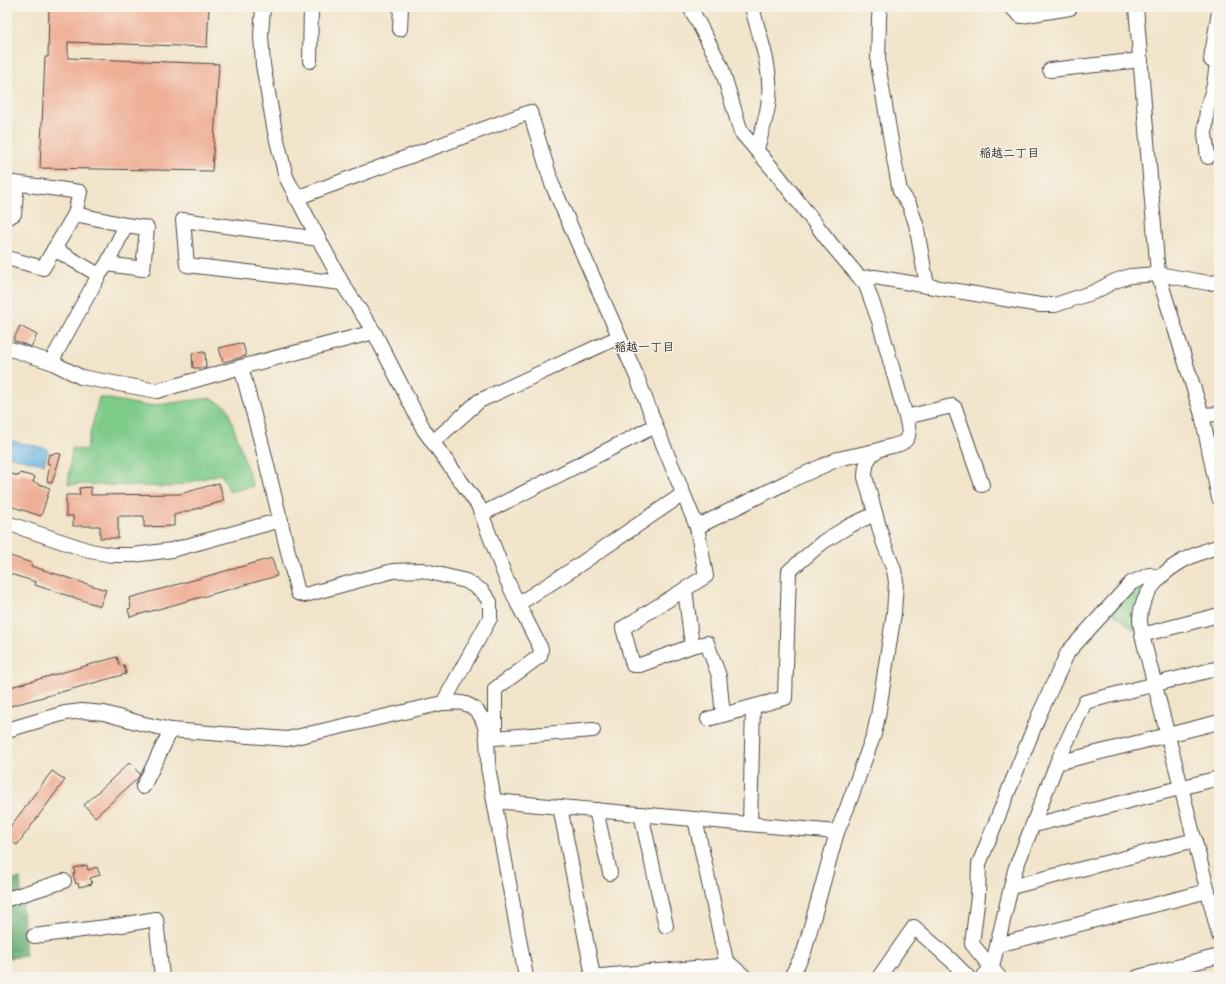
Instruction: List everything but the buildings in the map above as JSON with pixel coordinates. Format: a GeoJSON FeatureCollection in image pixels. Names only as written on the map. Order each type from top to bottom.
{"type":"FeatureCollection","features":[{"type":"Feature","properties":{"kind":"street"},"geometry":{"type":"LineString","coordinates":[[263,7],[261,35],[263,65],[275,132],[286,177],[342,283],[374,332],[424,430],[478,505],[505,576],[541,649],[540,656],[495,690],[488,768],[526,977]]}},
{"type":"Feature","properties":{"kind":"street"},"geometry":{"type":"LineString","coordinates":[[310,61],[311,7]]}},
{"type":"Feature","properties":{"kind":"street"},"geometry":{"type":"LineString","coordinates":[[400,29],[401,7]]}},
{"type":"Feature","properties":{"kind":"street"},"geometry":{"type":"LineString","coordinates":[[690,7],[721,66],[741,132],[757,149],[831,244],[866,285],[879,321],[906,417],[908,436],[903,442],[875,451],[838,459],[787,482],[697,527]]}},
{"type":"Feature","properties":{"kind":"street"},"geometry":{"type":"LineString","coordinates":[[752,7],[764,51],[770,87],[769,99],[757,149]]}},
{"type":"Feature","properties":{"kind":"street"},"geometry":{"type":"LineString","coordinates":[[880,7],[878,64],[894,159],[900,191],[909,204],[916,224],[927,286]]}},
{"type":"Feature","properties":{"kind":"street"},"geometry":{"type":"LineString","coordinates":[[1011,7],[1021,16],[1070,7]]}},
{"type":"Feature","properties":{"kind":"street"},"geometry":{"type":"LineString","coordinates":[[1136,7],[1158,274],[1202,415],[1219,497]]}},
{"type":"Feature","properties":{"kind":"street"},"geometry":{"type":"LineString","coordinates":[[1208,157],[1205,134],[1207,109],[1214,85],[1217,63],[1212,56],[1219,12]]}},
{"type":"Feature","properties":{"kind":"street"},"geometry":{"type":"LineString","coordinates":[[1050,70],[1141,60]]}},
{"type":"Feature","properties":{"kind":"street"},"geometry":{"type":"LineString","coordinates":[[296,198],[530,112],[552,184],[637,377],[655,426],[697,527],[706,576],[623,628],[633,665],[640,665],[692,646],[707,643],[719,676],[723,715]]}},
{"type":"Feature","properties":{"kind":"street"},"geometry":{"type":"LineString","coordinates":[[7,218],[14,214],[12,183],[80,192],[75,214],[43,268],[7,258]]}},
{"type":"Feature","properties":{"kind":"street"},"geometry":{"type":"LineString","coordinates":[[54,249],[103,270],[143,269],[147,228],[75,214]]}},
{"type":"Feature","properties":{"kind":"street"},"geometry":{"type":"LineString","coordinates":[[319,239],[183,220],[187,265],[342,283]]}},
{"type":"Feature","properties":{"kind":"street"},"geometry":{"type":"LineString","coordinates":[[51,362],[103,270],[126,225]]}},
{"type":"Feature","properties":{"kind":"street"},"geometry":{"type":"LineString","coordinates":[[861,278],[875,277],[1040,305],[1055,305],[1094,292],[1115,281],[1130,276],[1158,274],[1208,283],[1219,282]]}},
{"type":"Feature","properties":{"kind":"street"},"geometry":{"type":"LineString","coordinates":[[7,348],[51,362],[81,377],[157,391],[374,332]]}},
{"type":"Feature","properties":{"kind":"street"},"geometry":{"type":"LineString","coordinates":[[433,442],[479,401],[619,337]]}},
{"type":"Feature","properties":{"kind":"street"},"geometry":{"type":"LineString","coordinates":[[241,367],[281,520],[298,593],[305,595],[393,570],[421,570],[466,582],[482,591],[490,602],[490,618],[443,703]]}},
{"type":"Feature","properties":{"kind":"street"},"geometry":{"type":"LineString","coordinates":[[906,417],[945,407],[952,406],[955,408],[982,485]]}},
{"type":"Feature","properties":{"kind":"street"},"geometry":{"type":"LineString","coordinates":[[1202,415],[1219,414]]}},
{"type":"Feature","properties":{"kind":"street"},"geometry":{"type":"LineString","coordinates":[[482,514],[655,426]]}},
{"type":"Feature","properties":{"kind":"street"},"geometry":{"type":"LineString","coordinates":[[791,977],[799,963],[807,942],[837,832],[874,734],[894,613],[896,582],[894,570],[883,541],[865,476],[865,468],[869,457],[875,451]]}},
{"type":"Feature","properties":{"kind":"street"},"geometry":{"type":"LineString","coordinates":[[518,604],[570,571],[683,494]]}},
{"type":"Feature","properties":{"kind":"street"},"geometry":{"type":"LineString","coordinates":[[708,719],[785,698],[789,571],[822,542],[875,514]]}},
{"type":"Feature","properties":{"kind":"street"},"geometry":{"type":"LineString","coordinates":[[7,523],[90,551],[112,555],[133,555],[172,550],[281,520]]}},
{"type":"Feature","properties":{"kind":"street"},"geometry":{"type":"LineString","coordinates":[[1219,546],[1179,562],[1160,577],[1147,594],[1142,606],[1140,619],[1142,635],[1219,935]]}},
{"type":"Feature","properties":{"kind":"street"},"geometry":{"type":"LineString","coordinates":[[991,974],[972,944],[978,896],[979,864],[1039,715],[1068,652],[1131,583],[1149,576],[1160,577]]}},
{"type":"Feature","properties":{"kind":"street"},"geometry":{"type":"LineString","coordinates":[[684,589],[692,646]]}},
{"type":"Feature","properties":{"kind":"street"},"geometry":{"type":"LineString","coordinates":[[1142,635],[1219,615]]}},
{"type":"Feature","properties":{"kind":"street"},"geometry":{"type":"LineString","coordinates":[[991,974],[1016,870],[1057,763],[1085,702],[1219,668]]}},
{"type":"Feature","properties":{"kind":"street"},"geometry":{"type":"LineString","coordinates":[[7,730],[65,712],[82,711],[104,713],[171,730],[287,739],[443,703],[462,703],[475,709],[484,720],[491,738]]}},
{"type":"Feature","properties":{"kind":"street"},"geometry":{"type":"LineString","coordinates":[[750,824],[752,707]]}},
{"type":"Feature","properties":{"kind":"street"},"geometry":{"type":"LineString","coordinates":[[1057,763],[1219,722]]}},
{"type":"Feature","properties":{"kind":"street"},"geometry":{"type":"LineString","coordinates":[[143,787],[171,730]]}},
{"type":"Feature","properties":{"kind":"street"},"geometry":{"type":"LineString","coordinates":[[491,738],[593,730]]}},
{"type":"Feature","properties":{"kind":"street"},"geometry":{"type":"LineString","coordinates":[[1034,825],[1219,778]]}},
{"type":"Feature","properties":{"kind":"street"},"geometry":{"type":"LineString","coordinates":[[494,802],[837,832]]}},
{"type":"Feature","properties":{"kind":"street"},"geometry":{"type":"LineString","coordinates":[[560,807],[593,976]]}},
{"type":"Feature","properties":{"kind":"street"},"geometry":{"type":"LineString","coordinates":[[596,810],[610,873]]}},
{"type":"Feature","properties":{"kind":"street"},"geometry":{"type":"LineString","coordinates":[[641,814],[666,926]]}},
{"type":"Feature","properties":{"kind":"street"},"geometry":{"type":"LineString","coordinates":[[695,819],[726,961],[745,977]]}},
{"type":"Feature","properties":{"kind":"street"},"geometry":{"type":"LineString","coordinates":[[1012,887],[1195,840]]}},
{"type":"Feature","properties":{"kind":"street"},"geometry":{"type":"LineString","coordinates":[[7,899],[64,881]]}},
{"type":"Feature","properties":{"kind":"street"},"geometry":{"type":"LineString","coordinates":[[998,945],[1208,891]]}},
{"type":"Feature","properties":{"kind":"street"},"geometry":{"type":"LineString","coordinates":[[34,936],[122,925],[156,919],[162,977]]}},
{"type":"Feature","properties":{"kind":"street"},"geometry":{"type":"LineString","coordinates":[[879,977],[914,927],[968,977]]}},
{"type":"Feature","properties":{"kind":"street"},"geometry":{"type":"LineString","coordinates":[[1138,977],[1219,956]]}},
{"type":"Feature","properties":{"kind":"street"},"geometry":{"type":"LineString","coordinates":[[589,977],[731,965]]}},
{"type":"Feature","properties":{"kind":"green space"},"geometry":{"type":"Polygon","coordinates":[[[99,397],[147,406],[210,398],[227,407],[253,486],[230,492],[221,474],[171,487],[68,484],[72,448],[86,450],[99,397]]]}},
{"type":"Feature","properties":{"kind":"green space"},"geometry":{"type":"Polygon","coordinates":[[[1131,586],[1142,592],[1137,632],[1112,613],[1131,586]]]}},
{"type":"Feature","properties":{"kind":"green space"},"geometry":{"type":"Polygon","coordinates":[[[20,878],[26,956],[7,958],[7,882],[20,878]]]}},
{"type":"Feature","properties":{"kind":"water"},"geometry":{"type":"Polygon","coordinates":[[[9,440],[48,449],[44,464],[7,456],[9,440]]]}},
{"type":"Feature","properties":{"kind":"district","name":"稲越二丁目"},"geometry":{"type":"Point","coordinates":[1009,153]}},
{"type":"Feature","properties":{"kind":"district","name":"稲越一丁目"},"geometry":{"type":"Point","coordinates":[644,347]}}]}
